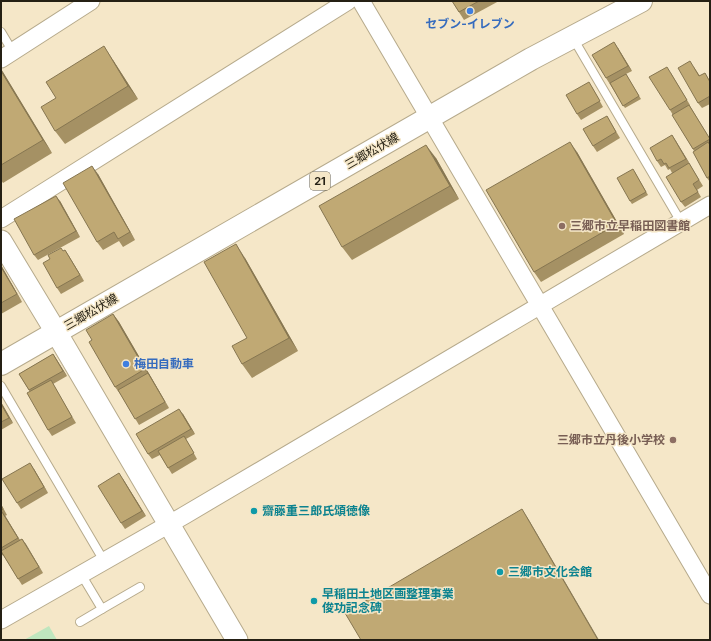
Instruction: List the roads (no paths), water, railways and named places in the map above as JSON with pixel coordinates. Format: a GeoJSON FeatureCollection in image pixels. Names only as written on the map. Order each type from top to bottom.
{"type":"FeatureCollection","features":[{"type":"Feature","properties":{"kind":"main road","name":"三郷松伏線"},"geometry":{"type":"LineString","coordinates":[[1,364],[572,36],[641,1]]}},
{"type":"Feature","properties":{"kind":"street"},"geometry":{"type":"LineString","coordinates":[[1,219],[348,1]]}},
{"type":"Feature","properties":{"kind":"street"},"geometry":{"type":"LineString","coordinates":[[361,1],[710,595]]}},
{"type":"Feature","properties":{"kind":"street"},"geometry":{"type":"LineString","coordinates":[[7,55],[87,2]]}},
{"type":"Feature","properties":{"kind":"street"},"geometry":{"type":"LineString","coordinates":[[1,620],[169,524],[540,307],[710,205]]}},
{"type":"Feature","properties":{"kind":"street"},"geometry":{"type":"LineString","coordinates":[[1,240],[237,640]]}},
{"type":"Feature","properties":{"kind":"lane"},"geometry":{"type":"LineString","coordinates":[[1,32],[7,55]]}},
{"type":"Feature","properties":{"kind":"lane"},"geometry":{"type":"LineString","coordinates":[[572,36],[681,222]]}},
{"type":"Feature","properties":{"kind":"lane"},"geometry":{"type":"LineString","coordinates":[[1,386],[104,561]]}},
{"type":"Feature","properties":{"kind":"lane"},"geometry":{"type":"LineString","coordinates":[[81,574],[102,609]]}},
{"type":"Feature","properties":{"kind":"lane"},"geometry":{"type":"LineString","coordinates":[[80,622],[140,587]]}},
{"type":"Feature","properties":{"kind":"place","name":"セブン-イレブン"},"geometry":{"type":"Point","coordinates":[470,11]}},
{"type":"Feature","properties":{"kind":"place","name":"三郷市立早稲田図書館"},"geometry":{"type":"Point","coordinates":[562,226]}},
{"type":"Feature","properties":{"kind":"place","name":"梅田自動車"},"geometry":{"type":"Point","coordinates":[126,364]}},
{"type":"Feature","properties":{"kind":"place","name":"三郷市立丹後小学校"},"geometry":{"type":"Point","coordinates":[673,440]}},
{"type":"Feature","properties":{"kind":"place","name":"齋藤重三郎氏頌徳像"},"geometry":{"type":"Point","coordinates":[254,511]}},
{"type":"Feature","properties":{"kind":"place","name":"三郷市文化会館"},"geometry":{"type":"Point","coordinates":[500,572]}},
{"type":"Feature","properties":{"kind":"place","name":"早稲田土地区画整理事業 俊功記念碑"},"geometry":{"type":"Point","coordinates":[314,601]}}]}
